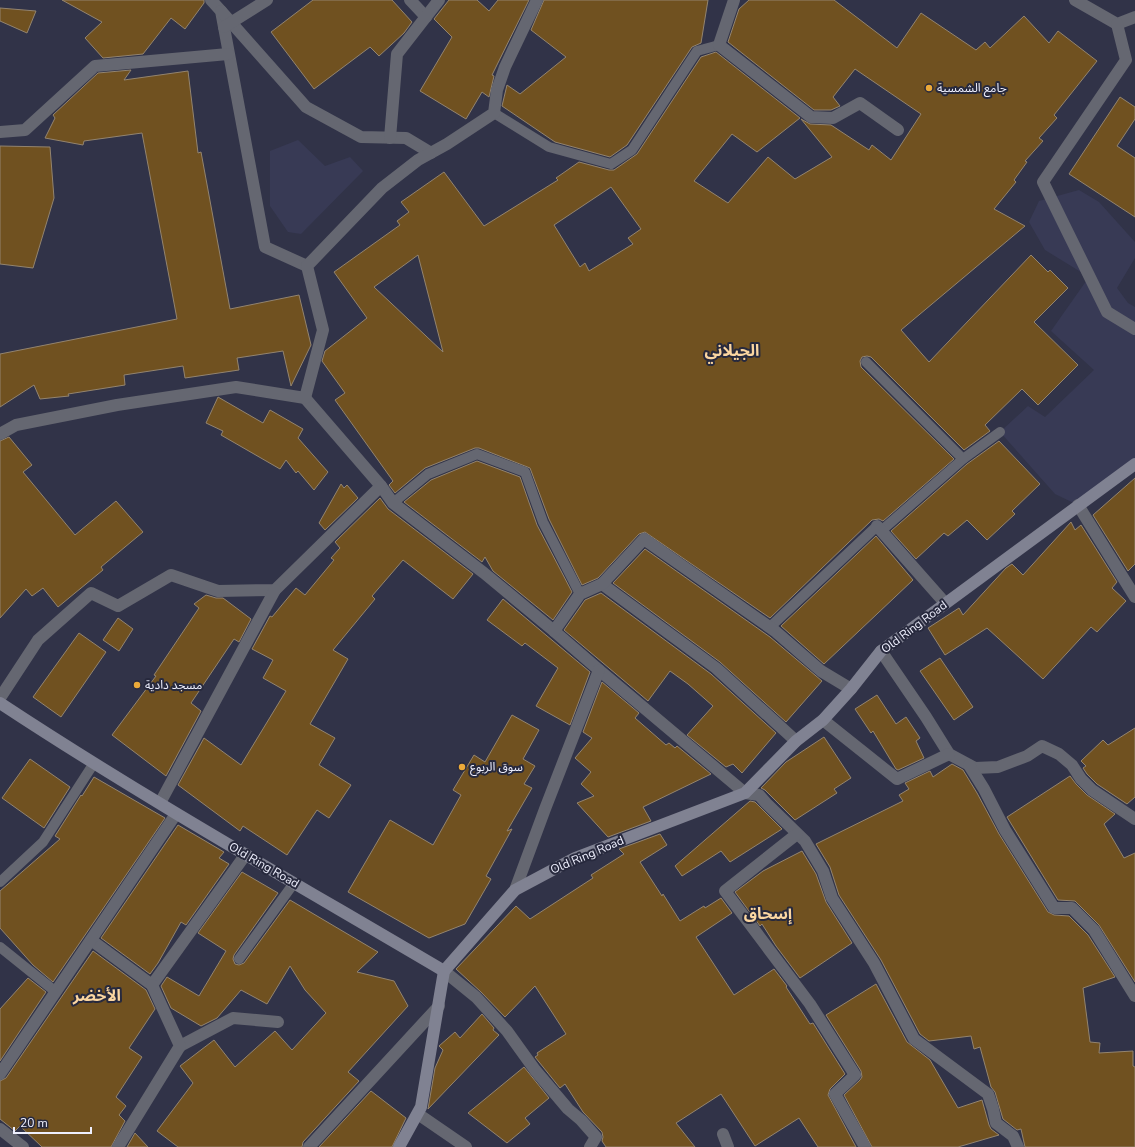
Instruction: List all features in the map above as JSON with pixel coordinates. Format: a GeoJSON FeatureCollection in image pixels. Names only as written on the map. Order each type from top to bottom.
{"type":"FeatureCollection","features":[{"type":"Feature","properties":{"kind":"street"},"geometry":{"type":"LineString","coordinates":[[211,0],[221,11],[227,25],[306,107],[361,137],[406,138],[431,153]]}},
{"type":"Feature","properties":{"kind":"street"},"geometry":{"type":"LineString","coordinates":[[227,25],[267,0]]}},
{"type":"Feature","properties":{"kind":"street"},"geometry":{"type":"LineString","coordinates":[[410,0],[426,17]]}},
{"type":"Feature","properties":{"kind":"street"},"geometry":{"type":"LineString","coordinates":[[390,138],[397,54],[439,0]]}},
{"type":"Feature","properties":{"kind":"street"},"geometry":{"type":"LineString","coordinates":[[307,266],[382,188],[418,160],[447,144],[494,113],[497,90],[505,67],[537,0]]}},
{"type":"Feature","properties":{"kind":"street"},"geometry":{"type":"LineString","coordinates":[[734,0],[719,44],[811,117],[833,118],[860,103],[898,130]]}},
{"type":"Feature","properties":{"kind":"street"},"geometry":{"type":"LineString","coordinates":[[1075,0],[1117,24],[1126,60],[1043,182],[1107,312],[1135,329]]}},
{"type":"Feature","properties":{"kind":"street"},"geometry":{"type":"LineString","coordinates":[[1117,24],[1135,17]]}},
{"type":"Feature","properties":{"kind":"street"},"geometry":{"type":"LineString","coordinates":[[227,25],[228,54],[265,247],[307,266]]}},
{"type":"Feature","properties":{"kind":"street"},"geometry":{"type":"LineString","coordinates":[[0,132],[25,130],[95,66],[228,54]]}},
{"type":"Feature","properties":{"kind":"street"},"geometry":{"type":"LineString","coordinates":[[305,398],[323,330],[307,266]]}},
{"type":"Feature","properties":{"kind":"street"},"geometry":{"type":"LineString","coordinates":[[0,434],[16,425],[117,405],[236,387],[305,398],[381,486],[392,503],[484,573],[745,793],[759,795],[805,841],[823,871],[832,898],[874,963],[914,1039],[988,1094],[996,1123],[1013,1136],[1018,1147]]}},
{"type":"Feature","properties":{"kind":"street","name":"Old Ring Road"},"geometry":{"type":"LineString","coordinates":[[0,703],[176,814],[444,971],[515,890],[575,858],[745,793],[796,741],[823,720],[881,651],[1078,504],[1133,469]]}},
{"type":"Feature","properties":{"kind":"street"},"geometry":{"type":"LineString","coordinates":[[160,803],[275,590],[381,486]]}},
{"type":"Feature","properties":{"kind":"street"},"geometry":{"type":"LineString","coordinates":[[1078,504],[1135,597]]}},
{"type":"Feature","properties":{"kind":"street"},"geometry":{"type":"LineString","coordinates":[[879,528],[945,603]]}},
{"type":"Feature","properties":{"kind":"street"},"geometry":{"type":"LineString","coordinates":[[554,631],[580,594],[602,584],[644,538],[770,628],[821,672],[850,689]]}},
{"type":"Feature","properties":{"kind":"street"},"geometry":{"type":"LineString","coordinates":[[0,698],[38,640],[91,593],[118,606],[171,575],[218,591],[275,590]]}},
{"type":"Feature","properties":{"kind":"street"},"geometry":{"type":"LineString","coordinates":[[602,584],[716,668],[796,741]]}},
{"type":"Feature","properties":{"kind":"street"},"geometry":{"type":"LineString","coordinates":[[881,651],[949,754],[975,768],[998,767],[1027,756],[1042,746],[1059,754],[1072,765],[1080,779],[1092,790],[1135,820]]}},
{"type":"Feature","properties":{"kind":"street"},"geometry":{"type":"LineString","coordinates":[[515,890],[599,670]]}},
{"type":"Feature","properties":{"kind":"street"},"geometry":{"type":"LineString","coordinates":[[823,720],[897,779],[949,754]]}},
{"type":"Feature","properties":{"kind":"street"},"geometry":{"type":"LineString","coordinates":[[968,765],[984,789],[1005,830],[1054,908],[1072,908],[1094,930],[1135,996]]}},
{"type":"Feature","properties":{"kind":"street"},"geometry":{"type":"LineString","coordinates":[[0,1074],[176,814]]}},
{"type":"Feature","properties":{"kind":"street"},"geometry":{"type":"LineString","coordinates":[[797,834],[725,891],[810,1004],[855,1075],[835,1094],[865,1147]]}},
{"type":"Feature","properties":{"kind":"street"},"geometry":{"type":"LineString","coordinates":[[152,985],[246,854]]}},
{"type":"Feature","properties":{"kind":"street"},"geometry":{"type":"LineString","coordinates":[[91,940],[152,985],[180,1046]]}},
{"type":"Feature","properties":{"kind":"street"},"geometry":{"type":"LineString","coordinates":[[399,1147],[421,1107],[444,971]]}},
{"type":"Feature","properties":{"kind":"street"},"geometry":{"type":"LineString","coordinates":[[444,971],[476,997],[507,1032],[544,1081],[568,1109],[581,1120],[596,1137],[590,1147]]}},
{"type":"Feature","properties":{"kind":"street"},"geometry":{"type":"LineString","coordinates":[[309,1147],[439,1006]]}},
{"type":"Feature","properties":{"kind":"street"},"geometry":{"type":"LineString","coordinates":[[118,1147],[180,1046],[233,1018],[278,1022]]}},
{"type":"Feature","properties":{"kind":"street"},"geometry":{"type":"LineString","coordinates":[[418,1114],[466,1147]]}},
{"type":"Feature","properties":{"kind":"street"},"geometry":{"type":"LineString","coordinates":[[0,1129],[23,1147]]}},
{"type":"Feature","properties":{"kind":"street"},"geometry":{"type":"LineString","coordinates":[[723,1134],[728,1147]]}},
{"type":"Feature","properties":{"kind":"lane"},"geometry":{"type":"LineString","coordinates":[[494,113],[549,147],[611,164],[632,150],[698,51],[719,44]]}},
{"type":"Feature","properties":{"kind":"lane"},"geometry":{"type":"LineString","coordinates":[[866,362],[963,459]]}},
{"type":"Feature","properties":{"kind":"lane"},"geometry":{"type":"LineString","coordinates":[[770,628],[879,528],[963,459],[1000,432]]}},
{"type":"Feature","properties":{"kind":"lane"},"geometry":{"type":"LineString","coordinates":[[392,503],[428,474],[477,454],[525,472],[544,522],[580,594]]}},
{"type":"Feature","properties":{"kind":"lane"},"geometry":{"type":"LineString","coordinates":[[0,882],[43,842],[94,763]]}},
{"type":"Feature","properties":{"kind":"lane"},"geometry":{"type":"LineString","coordinates":[[239,960],[294,883]]}},
{"type":"Feature","properties":{"kind":"lane"},"geometry":{"type":"LineString","coordinates":[[0,947],[56,992]]}},
{"type":"Feature","properties":{"kind":"shaded area"},"geometry":{"type":"Polygon","coordinates":[[[298,140],[325,166],[350,157],[363,171],[301,234],[288,232],[270,206],[270,151],[298,140]]]}},
{"type":"Feature","properties":{"kind":"shaded area"},"geometry":{"type":"Polygon","coordinates":[[[1079,190],[1099,202],[1135,242],[1135,258],[1117,288],[1128,303],[1135,307],[1135,463],[1078,505],[1055,494],[1000,432],[1028,406],[1045,417],[1094,370],[1051,331],[1089,277],[1045,250],[1029,222],[1039,201],[1079,190]]]}},
{"type":"Feature","properties":{"kind":"building"},"geometry":{"type":"Polygon","coordinates":[[[62,0],[204,0],[204,3],[185,29],[171,18],[143,54],[103,58],[85,38],[102,22],[62,0]]]}},
{"type":"Feature","properties":{"kind":"building"},"geometry":{"type":"Polygon","coordinates":[[[313,0],[392,0],[412,22],[404,33],[379,56],[370,47],[314,89],[271,32],[313,0]]]}},
{"type":"Feature","properties":{"kind":"building"},"geometry":{"type":"Polygon","coordinates":[[[449,0],[477,0],[489,11],[498,0],[529,0],[492,75],[494,76],[489,97],[482,92],[466,119],[420,91],[452,37],[434,19],[449,0]]]}},
{"type":"Feature","properties":{"kind":"building"},"geometry":{"type":"Polygon","coordinates":[[[544,0],[708,0],[701,43],[692,47],[627,145],[610,157],[555,142],[502,106],[507,85],[520,94],[566,57],[531,30],[544,0]]]}},
{"type":"Feature","properties":{"kind":"building"},"geometry":{"type":"Polygon","coordinates":[[[749,0],[834,0],[897,48],[921,13],[976,50],[985,42],[990,48],[1024,16],[1049,43],[1058,31],[1097,61],[1054,115],[1057,118],[1039,138],[1043,141],[1025,161],[1027,162],[1014,180],[1016,182],[994,209],[1025,226],[901,330],[929,362],[1031,255],[1048,272],[1050,270],[1068,288],[1034,322],[1078,365],[1038,405],[1022,389],[985,425],[990,431],[964,450],[871,357],[862,357],[860,361],[861,367],[954,459],[883,521],[879,519],[872,520],[770,618],[645,532],[639,534],[598,578],[582,585],[549,519],[530,468],[479,448],[475,448],[425,468],[395,493],[389,485],[393,481],[335,400],[345,393],[322,361],[325,351],[367,318],[334,272],[400,225],[397,221],[409,212],[401,202],[444,172],[484,226],[558,180],[556,178],[579,162],[614,170],[637,154],[701,57],[716,52],[800,118],[757,152],[732,134],[694,181],[728,203],[768,157],[795,179],[832,157],[801,119],[810,124],[831,125],[869,150],[872,145],[891,160],[921,114],[855,69],[833,97],[840,106],[831,110],[814,110],[728,42],[739,9],[749,0]],[[611,187],[554,225],[580,267],[585,263],[589,271],[633,244],[628,238],[641,229],[611,187]],[[418,255],[374,287],[443,352],[418,255]]]}},
{"type":"Feature","properties":{"kind":"building"},"geometry":{"type":"Polygon","coordinates":[[[0,8],[36,11],[27,33],[0,21],[0,8]]]}},
{"type":"Feature","properties":{"kind":"building"},"geometry":{"type":"Polygon","coordinates":[[[131,70],[124,80],[188,71],[198,153],[201,152],[230,309],[299,295],[311,345],[291,386],[283,351],[237,358],[239,370],[185,378],[183,366],[124,375],[125,385],[68,394],[69,396],[40,399],[34,385],[0,407],[0,354],[177,319],[142,133],[84,141],[83,145],[45,138],[55,118],[53,115],[98,73],[131,70]]]}},
{"type":"Feature","properties":{"kind":"building"},"geometry":{"type":"Polygon","coordinates":[[[1120,97],[1135,107],[1135,119],[1117,146],[1135,158],[1135,217],[1069,174],[1120,97]]]}},
{"type":"Feature","properties":{"kind":"building"},"geometry":{"type":"Polygon","coordinates":[[[0,146],[50,147],[54,198],[33,268],[0,264],[0,146]]]}},
{"type":"Feature","properties":{"kind":"building"},"geometry":{"type":"Polygon","coordinates":[[[218,397],[263,423],[270,410],[303,429],[298,438],[328,472],[314,490],[298,471],[296,473],[286,460],[280,469],[221,435],[223,431],[206,423],[218,397]]]}},
{"type":"Feature","properties":{"kind":"building"},"geometry":{"type":"Polygon","coordinates":[[[9,437],[32,465],[23,472],[75,535],[116,501],[143,532],[101,567],[103,570],[58,607],[43,588],[32,596],[26,589],[0,618],[0,441],[9,437]]]}},
{"type":"Feature","properties":{"kind":"building"},"geometry":{"type":"Polygon","coordinates":[[[999,441],[1040,484],[1012,511],[1015,514],[987,540],[967,520],[948,536],[944,533],[916,559],[891,531],[967,464],[999,441]]]}},
{"type":"Feature","properties":{"kind":"building"},"geometry":{"type":"Polygon","coordinates":[[[477,461],[520,477],[537,525],[572,592],[553,620],[493,571],[485,557],[482,562],[404,502],[431,480],[477,461]]]}},
{"type":"Feature","properties":{"kind":"building"},"geometry":{"type":"Polygon","coordinates":[[[1135,478],[1135,564],[1128,571],[1093,515],[1135,478]]]}},
{"type":"Feature","properties":{"kind":"building"},"geometry":{"type":"Polygon","coordinates":[[[341,484],[344,488],[347,485],[358,498],[325,530],[319,523],[341,484]]]}},
{"type":"Feature","properties":{"kind":"building"},"geometry":{"type":"Polygon","coordinates":[[[380,498],[388,509],[473,574],[453,599],[403,560],[372,596],[375,599],[333,650],[348,659],[310,724],[335,738],[319,765],[351,785],[329,818],[317,810],[287,855],[243,826],[240,831],[178,785],[204,738],[241,765],[286,691],[263,678],[273,660],[252,649],[270,616],[272,617],[296,588],[305,595],[334,560],[331,558],[340,548],[335,542],[380,498]]]}},
{"type":"Feature","properties":{"kind":"building"},"geometry":{"type":"Polygon","coordinates":[[[1071,522],[1075,530],[1081,525],[1117,582],[1112,588],[1126,601],[1097,632],[1091,627],[1043,679],[987,628],[945,655],[928,628],[959,608],[963,615],[1006,568],[1012,564],[1023,575],[1071,522]]]}},
{"type":"Feature","properties":{"kind":"building"},"geometry":{"type":"Polygon","coordinates":[[[876,536],[913,580],[824,664],[781,626],[876,536]]]}},
{"type":"Feature","properties":{"kind":"building"},"geometry":{"type":"Polygon","coordinates":[[[645,549],[770,637],[822,681],[786,722],[720,662],[613,583],[645,549]]]}},
{"type":"Feature","properties":{"kind":"building"},"geometry":{"type":"Polygon","coordinates":[[[601,593],[711,674],[776,733],[742,773],[733,764],[726,767],[687,735],[713,706],[688,684],[670,671],[648,701],[564,630],[585,600],[601,593]]]}},
{"type":"Feature","properties":{"kind":"building"},"geometry":{"type":"Polygon","coordinates":[[[206,595],[216,598],[223,598],[251,619],[239,642],[234,639],[191,703],[201,711],[166,776],[112,735],[156,676],[154,675],[199,608],[194,604],[206,595]]]}},
{"type":"Feature","properties":{"kind":"building"},"geometry":{"type":"Polygon","coordinates":[[[503,599],[590,672],[570,725],[536,706],[558,668],[525,643],[522,646],[487,620],[503,599]]]}},
{"type":"Feature","properties":{"kind":"building"},"geometry":{"type":"Polygon","coordinates":[[[118,618],[133,629],[119,651],[103,640],[118,618]]]}},
{"type":"Feature","properties":{"kind":"building"},"geometry":{"type":"Polygon","coordinates":[[[79,633],[106,652],[61,717],[33,697],[79,633]]]}},
{"type":"Feature","properties":{"kind":"building"},"geometry":{"type":"Polygon","coordinates":[[[940,658],[973,707],[954,720],[920,671],[940,658]]]}},
{"type":"Feature","properties":{"kind":"building"},"geometry":{"type":"Polygon","coordinates":[[[602,682],[639,713],[635,718],[666,745],[669,743],[675,748],[677,746],[711,774],[643,807],[651,821],[608,837],[577,803],[594,796],[581,784],[591,772],[575,758],[592,738],[583,732],[602,682]]]}},
{"type":"Feature","properties":{"kind":"building"},"geometry":{"type":"Polygon","coordinates":[[[877,695],[896,724],[906,717],[920,738],[916,741],[924,758],[898,770],[896,769],[873,731],[871,733],[855,709],[877,695]]]}},
{"type":"Feature","properties":{"kind":"building"},"geometry":{"type":"Polygon","coordinates":[[[512,715],[539,730],[523,759],[535,766],[524,784],[532,788],[507,831],[512,829],[486,876],[491,879],[465,924],[429,938],[348,892],[390,820],[433,845],[461,795],[453,790],[474,755],[485,762],[512,715]]]}},
{"type":"Feature","properties":{"kind":"building"},"geometry":{"type":"Polygon","coordinates":[[[1135,728],[1135,797],[1127,804],[1097,784],[1087,774],[1083,768],[1086,766],[1081,761],[1103,740],[1108,745],[1135,728]]]}},
{"type":"Feature","properties":{"kind":"building"},"geometry":{"type":"Polygon","coordinates":[[[824,737],[851,778],[834,789],[837,793],[795,820],[765,790],[761,788],[786,762],[824,737]]]}},
{"type":"Feature","properties":{"kind":"building"},"geometry":{"type":"Polygon","coordinates":[[[30,759],[70,787],[44,828],[2,798],[30,759]]]}},
{"type":"Feature","properties":{"kind":"building"},"geometry":{"type":"Polygon","coordinates":[[[952,764],[963,770],[999,834],[1048,912],[1054,915],[1069,916],[1088,935],[1115,977],[1083,988],[1090,1042],[1100,1043],[1099,1053],[1133,1051],[1133,1066],[1135,1067],[1135,1147],[1025,1147],[1021,1129],[1017,1130],[1003,1119],[995,1092],[991,1087],[980,1047],[974,1049],[971,1036],[929,1041],[920,1034],[881,960],[839,895],[830,867],[816,844],[903,801],[899,795],[909,789],[905,783],[930,771],[933,777],[952,764]]]}},
{"type":"Feature","properties":{"kind":"building"},"geometry":{"type":"Polygon","coordinates":[[[1070,776],[1087,795],[1115,814],[1104,824],[1124,858],[1135,853],[1135,982],[1099,925],[1075,901],[1058,900],[1007,817],[1070,776]]]}},
{"type":"Feature","properties":{"kind":"building"},"geometry":{"type":"Polygon","coordinates":[[[94,777],[165,818],[53,982],[33,965],[0,928],[0,891],[60,839],[55,836],[94,777]]]}},
{"type":"Feature","properties":{"kind":"building"},"geometry":{"type":"Polygon","coordinates":[[[750,801],[755,802],[782,829],[730,862],[721,851],[682,876],[675,866],[750,801]]]}},
{"type":"Feature","properties":{"kind":"building"},"geometry":{"type":"Polygon","coordinates":[[[178,825],[224,852],[219,858],[229,864],[186,925],[181,922],[158,963],[150,974],[101,938],[178,825]]]}},
{"type":"Feature","properties":{"kind":"building"},"geometry":{"type":"Polygon","coordinates":[[[660,834],[667,845],[640,862],[680,921],[704,906],[705,908],[721,898],[732,913],[696,937],[734,995],[774,969],[787,986],[786,987],[810,1024],[813,1023],[845,1074],[830,1089],[828,1095],[856,1147],[818,1147],[799,1118],[755,1146],[721,1094],[676,1123],[695,1147],[606,1147],[602,1141],[602,1132],[583,1112],[565,1084],[560,1088],[535,1057],[538,1055],[537,1053],[566,1034],[535,986],[505,1017],[456,969],[516,906],[530,919],[593,878],[591,875],[624,854],[619,849],[660,834]]]}},
{"type":"Feature","properties":{"kind":"building"},"geometry":{"type":"Polygon","coordinates":[[[802,851],[816,874],[826,902],[852,943],[800,978],[776,946],[762,924],[760,926],[735,892],[763,871],[802,851]]]}},
{"type":"Feature","properties":{"kind":"building"},"geometry":{"type":"Polygon","coordinates":[[[242,872],[278,893],[234,955],[233,959],[235,964],[239,965],[244,963],[290,900],[378,952],[357,972],[394,981],[408,1006],[348,1072],[359,1081],[303,1142],[302,1147],[178,1147],[157,1131],[193,1083],[180,1066],[214,1040],[235,1067],[275,1031],[292,1050],[326,1013],[305,990],[290,966],[267,1004],[241,990],[217,1018],[201,1026],[171,1008],[161,986],[167,977],[199,996],[226,951],[198,933],[242,872]]]}},
{"type":"Feature","properties":{"kind":"building"},"geometry":{"type":"Polygon","coordinates":[[[93,951],[146,990],[155,1009],[129,1048],[142,1057],[116,1097],[126,1106],[119,1115],[125,1121],[111,1147],[42,1147],[20,1126],[15,1131],[0,1119],[0,1081],[6,1078],[93,951]]]}},
{"type":"Feature","properties":{"kind":"building"},"geometry":{"type":"Polygon","coordinates":[[[28,978],[46,992],[0,1061],[0,1009],[28,978]]]}},
{"type":"Feature","properties":{"kind":"building"},"geometry":{"type":"Polygon","coordinates":[[[876,984],[907,1042],[930,1060],[958,1108],[982,1100],[989,1125],[991,1129],[999,1135],[958,1147],[872,1147],[844,1095],[860,1080],[862,1077],[861,1071],[826,1015],[876,984]]]}},
{"type":"Feature","properties":{"kind":"building"},"geometry":{"type":"Polygon","coordinates":[[[482,1014],[494,1028],[493,1030],[499,1035],[428,1109],[435,1068],[443,1050],[439,1046],[455,1032],[460,1038],[482,1014]]]}},
{"type":"Feature","properties":{"kind":"building"},"geometry":{"type":"Polygon","coordinates":[[[524,1067],[549,1098],[525,1118],[530,1124],[507,1143],[468,1113],[524,1067]]]}},
{"type":"Feature","properties":{"kind":"building"},"geometry":{"type":"Polygon","coordinates":[[[371,1091],[406,1118],[392,1147],[319,1147],[371,1091]]]}},
{"type":"Feature","properties":{"kind":"building"},"geometry":{"type":"Polygon","coordinates":[[[135,1133],[148,1147],[127,1147],[135,1133]]]}},
{"type":"Feature","properties":{"kind":"place","name":"جامع الشمسية"},"geometry":{"type":"Point","coordinates":[929,88]}},
{"type":"Feature","properties":{"kind":"place","name":"مسجد دادية"},"geometry":{"type":"Point","coordinates":[137,685]}},
{"type":"Feature","properties":{"kind":"place","name":"سوق الربوع"},"geometry":{"type":"Point","coordinates":[462,767]}},
{"type":"Feature","properties":{"kind":"district","name":"الجيلاني"},"geometry":{"type":"Point","coordinates":[732,351]}},
{"type":"Feature","properties":{"kind":"district","name":"إسحاق"},"geometry":{"type":"Point","coordinates":[768,914]}},
{"type":"Feature","properties":{"kind":"district","name":"الأخضر"},"geometry":{"type":"Point","coordinates":[97,996]}}]}
